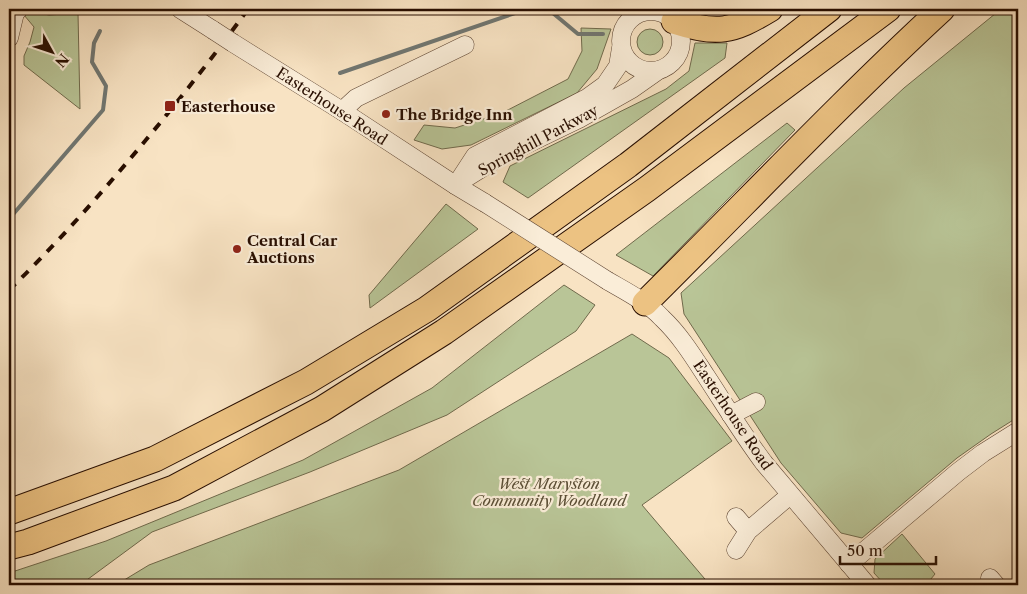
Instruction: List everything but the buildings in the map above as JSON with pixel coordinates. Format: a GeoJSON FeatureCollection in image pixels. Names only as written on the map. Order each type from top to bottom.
{"type":"FeatureCollection","features":[{"type":"Feature","properties":{"kind":"highway"},"geometry":{"type":"LineString","coordinates":[[668,15],[693,28],[720,30],[736,27],[770,9]]}},
{"type":"Feature","properties":{"kind":"highway"},"geometry":{"type":"LineString","coordinates":[[9,512],[155,459],[306,382],[427,309],[628,165],[828,9]]}},
{"type":"Feature","properties":{"kind":"highway"},"geometry":{"type":"LineString","coordinates":[[9,548],[174,488],[322,409],[444,332],[639,194],[888,9]]}},
{"type":"Feature","properties":{"kind":"highway"},"geometry":{"type":"LineString","coordinates":[[645,303],[869,77],[942,9]]}},
{"type":"Feature","properties":{"kind":"street"},"geometry":{"type":"LineString","coordinates":[[9,38],[15,13],[18,9]]}},
{"type":"Feature","properties":{"kind":"street","name":"Easterhouse Road"},"geometry":{"type":"LineString","coordinates":[[180,9],[455,185],[645,303],[662,317],[679,336],[753,449],[867,585]]}},
{"type":"Feature","properties":{"kind":"street","name":"Springhill Parkway"},"geometry":{"type":"LineString","coordinates":[[657,11],[668,15],[679,30],[681,40],[680,50],[668,66],[579,119],[498,158],[455,185],[475,156],[587,98],[605,85],[618,66],[621,48],[620,38],[630,14],[657,11]]}},
{"type":"Feature","properties":{"kind":"street"},"geometry":{"type":"LineString","coordinates":[[342,111],[356,98],[465,45]]}},
{"type":"Feature","properties":{"kind":"street"},"geometry":{"type":"LineString","coordinates":[[621,48],[631,64],[640,69],[659,70]]}},
{"type":"Feature","properties":{"kind":"street"},"geometry":{"type":"LineString","coordinates":[[731,415],[756,402]]}},
{"type":"Feature","properties":{"kind":"street"},"geometry":{"type":"LineString","coordinates":[[849,564],[958,472],[983,453],[1016,436]]}},
{"type":"Feature","properties":{"kind":"street"},"geometry":{"type":"LineString","coordinates":[[736,550],[748,531],[790,495]]}},
{"type":"Feature","properties":{"kind":"street"},"geometry":{"type":"LineString","coordinates":[[736,517],[748,531]]}},
{"type":"Feature","properties":{"kind":"green space"},"geometry":{"type":"Polygon","coordinates":[[[1001,9],[1018,9],[1018,417],[957,458],[862,538],[841,533],[781,463],[684,314],[681,293],[904,88],[1001,9]]]}},
{"type":"Feature","properties":{"kind":"green space"},"geometry":{"type":"Polygon","coordinates":[[[28,11],[49,15],[78,13],[80,109],[24,65],[24,56],[34,27],[24,15],[28,11]]]}},
{"type":"Feature","properties":{"kind":"green space"},"geometry":{"type":"Polygon","coordinates":[[[581,28],[611,29],[597,69],[577,93],[471,145],[442,149],[414,140],[424,125],[455,128],[502,113],[568,79],[582,51],[581,28]]]}},
{"type":"Feature","properties":{"kind":"green space"},"geometry":{"type":"Polygon","coordinates":[[[650,29],[659,33],[663,42],[659,51],[650,55],[641,51],[637,42],[641,33],[650,29]]]}},
{"type":"Feature","properties":{"kind":"green space"},"geometry":{"type":"Polygon","coordinates":[[[695,43],[727,43],[725,58],[528,198],[503,182],[510,166],[666,89],[689,71],[695,43]]]}},
{"type":"Feature","properties":{"kind":"green space"},"geometry":{"type":"Polygon","coordinates":[[[787,123],[795,130],[653,276],[616,255],[787,123]]]}},
{"type":"Feature","properties":{"kind":"green space"},"geometry":{"type":"Polygon","coordinates":[[[446,204],[478,229],[370,308],[369,295],[446,204]]]}},
{"type":"Feature","properties":{"kind":"green space"},"geometry":{"type":"Polygon","coordinates":[[[564,285],[595,305],[576,331],[447,415],[310,472],[152,532],[80,585],[9,585],[9,573],[106,541],[303,460],[432,388],[564,285]]]}},
{"type":"Feature","properties":{"kind":"green space","name":"West Maryston Community Woodland"},"geometry":{"type":"Polygon","coordinates":[[[632,334],[669,358],[732,441],[642,505],[710,585],[116,585],[149,565],[399,470],[632,334]]]}},
{"type":"Feature","properties":{"kind":"green space"},"geometry":{"type":"Polygon","coordinates":[[[902,534],[935,574],[926,585],[885,585],[874,573],[875,559],[902,534]]]}},
{"type":"Feature","properties":{"kind":"waterway"},"geometry":{"type":"LineString","coordinates":[[340,73],[527,9]]}},
{"type":"Feature","properties":{"kind":"waterway"},"geometry":{"type":"LineString","coordinates":[[548,9],[578,34],[603,34]]}},
{"type":"Feature","properties":{"kind":"waterway"},"geometry":{"type":"LineString","coordinates":[[9,219],[103,110],[106,86],[92,62],[94,43],[100,31]]}},
{"type":"Feature","properties":{"kind":"railway"},"geometry":{"type":"LineString","coordinates":[[9,290],[68,230],[124,166],[194,81],[248,9]]}},
{"type":"Feature","properties":{"kind":"place","name":"Easterhouse"},"geometry":{"type":"Point","coordinates":[170,106]}},
{"type":"Feature","properties":{"kind":"place","name":"The Bridge Inn"},"geometry":{"type":"Point","coordinates":[386,114]}},
{"type":"Feature","properties":{"kind":"place","name":"Central Car Auctions"},"geometry":{"type":"Point","coordinates":[237,249]}}]}
